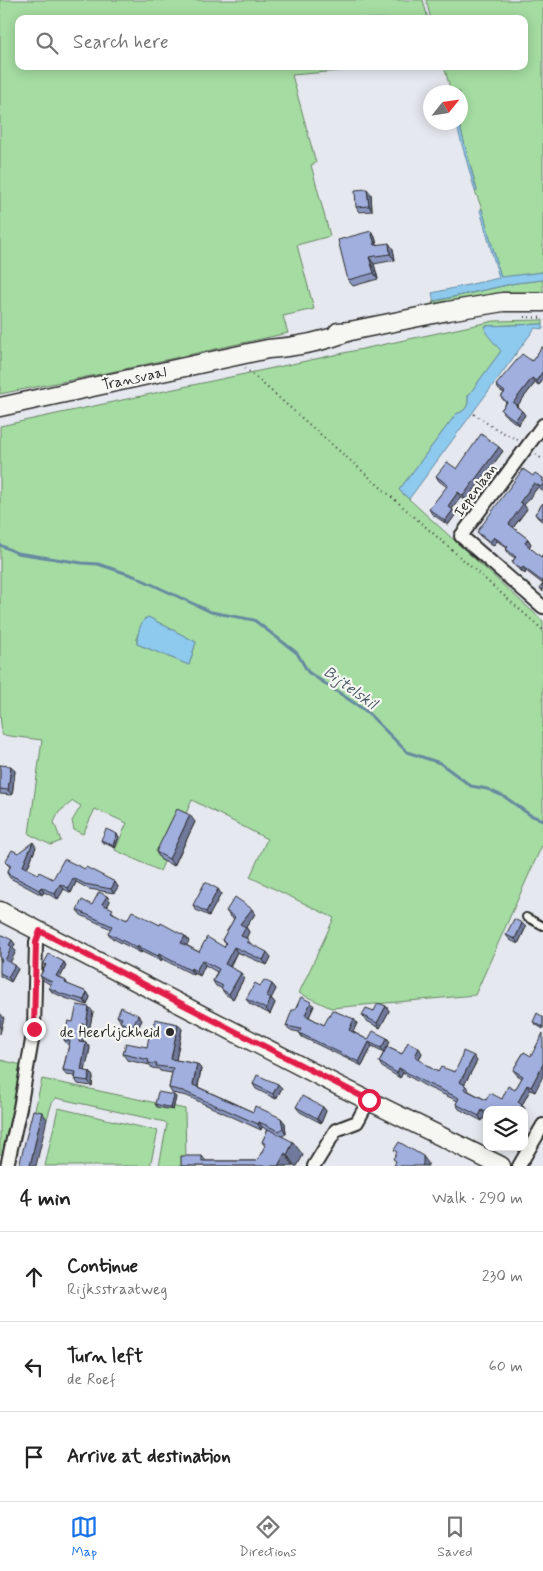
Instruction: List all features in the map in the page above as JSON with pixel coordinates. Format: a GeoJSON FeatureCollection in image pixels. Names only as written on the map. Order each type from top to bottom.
{"type":"FeatureCollection","features":[{"type":"Feature","properties":{"kind":"street","name":"Transvaal"},"geometry":{"type":"LineString","coordinates":[[0,407],[268,349],[288,340],[327,332],[350,331],[448,311],[504,302],[543,302]]}},
{"type":"Feature","properties":{"kind":"street","name":"Iepenlaan"},"geometry":{"type":"LineString","coordinates":[[543,425],[461,536],[543,607]]}},
{"type":"Feature","properties":{"kind":"street"},"geometry":{"type":"LineString","coordinates":[[0,911],[490,1162],[502,1166]]}},
{"type":"Feature","properties":{"kind":"street"},"geometry":{"type":"LineString","coordinates":[[7,1166],[20,1108],[34,1029],[36,942],[40,931]]}},
{"type":"Feature","properties":{"kind":"street"},"geometry":{"type":"LineString","coordinates":[[314,1166],[336,1130],[357,1122],[369,1100]]}},
{"type":"Feature","properties":{"kind":"street"},"geometry":{"type":"LineString","coordinates":[[520,1166],[543,1124]]}},
{"type":"Feature","properties":{"kind":"lane"},"geometry":{"type":"LineString","coordinates":[[526,917],[543,926]]}},
{"type":"Feature","properties":{"kind":"path"},"geometry":{"type":"LineString","coordinates":[[245,368],[543,630]]}},
{"type":"Feature","properties":{"kind":"path"},"geometry":{"type":"LineString","coordinates":[[474,414],[488,425],[516,438],[543,460]]}},
{"type":"Feature","properties":{"kind":"green space"},"geometry":{"type":"Polygon","coordinates":[[[0,0],[423,0],[427,15],[15,15],[15,70],[351,70],[292,75],[316,163],[311,165],[330,236],[297,245],[314,309],[283,316],[288,333],[0,394],[0,0]]]}},
{"type":"Feature","properties":{"kind":"green space"},"geometry":{"type":"Polygon","coordinates":[[[426,0],[543,0],[543,272],[501,278],[482,209],[475,191],[477,190],[461,130],[468,130],[468,85],[449,85],[445,70],[528,70],[528,15],[430,15],[426,0]]]}},
{"type":"Feature","properties":{"kind":"green space"},"geometry":{"type":"Polygon","coordinates":[[[543,280],[543,298],[436,308],[432,302],[516,283],[543,280]]]}},
{"type":"Feature","properties":{"kind":"green space"},"geometry":{"type":"Polygon","coordinates":[[[543,320],[543,324],[486,326],[501,351],[468,396],[466,408],[456,414],[399,490],[543,621],[543,843],[475,995],[331,1008],[299,993],[334,918],[250,877],[267,839],[192,800],[160,871],[115,850],[127,823],[95,809],[83,834],[74,830],[72,821],[81,806],[73,801],[59,812],[54,822],[61,841],[51,845],[29,834],[42,740],[2,735],[0,713],[0,426],[494,321],[543,320]],[[145,618],[137,636],[137,644],[189,665],[196,642],[150,618],[145,618]]]}},
{"type":"Feature","properties":{"kind":"green space"},"geometry":{"type":"Polygon","coordinates":[[[0,1060],[22,1065],[2,1155],[0,1154],[0,1060]]]}},
{"type":"Feature","properties":{"kind":"green space"},"geometry":{"type":"Polygon","coordinates":[[[42,1079],[185,1109],[186,1166],[159,1166],[167,1124],[165,1122],[56,1098],[52,1103],[47,1119],[38,1117],[22,1166],[42,1079]]]}},
{"type":"Feature","properties":{"kind":"green space"},"geometry":{"type":"Polygon","coordinates":[[[58,1108],[158,1131],[150,1166],[45,1166],[58,1108]]]}},
{"type":"Feature","properties":{"kind":"water"},"geometry":{"type":"Polygon","coordinates":[[[458,130],[461,130],[477,191],[475,191],[458,130]]]}},
{"type":"Feature","properties":{"kind":"water"},"geometry":{"type":"Polygon","coordinates":[[[482,209],[501,277],[543,272],[543,280],[516,283],[434,301],[432,293],[499,278],[480,210],[482,209]]]}},
{"type":"Feature","properties":{"kind":"water"},"geometry":{"type":"Polygon","coordinates":[[[543,324],[543,329],[535,328],[409,499],[399,490],[456,414],[466,408],[468,396],[501,351],[486,333],[485,326],[543,324]]]}},
{"type":"Feature","properties":{"kind":"water"},"geometry":{"type":"Polygon","coordinates":[[[148,617],[196,642],[189,665],[137,644],[141,625],[148,617]]]}},
{"type":"Feature","properties":{"kind":"building"},"geometry":{"type":"Polygon","coordinates":[[[367,189],[369,206],[356,207],[355,190],[367,189]]]}},
{"type":"Feature","properties":{"kind":"building"},"geometry":{"type":"Polygon","coordinates":[[[371,231],[375,245],[389,243],[390,254],[369,257],[374,273],[348,280],[338,240],[371,231]]]}},
{"type":"Feature","properties":{"kind":"building"},"geometry":{"type":"Polygon","coordinates":[[[542,347],[543,371],[536,381],[532,378],[513,403],[522,411],[515,420],[501,410],[507,402],[501,397],[505,392],[496,385],[522,354],[532,361],[542,347]]]}},
{"type":"Feature","properties":{"kind":"building"},"geometry":{"type":"Polygon","coordinates":[[[481,434],[499,447],[463,496],[458,492],[448,506],[453,510],[445,521],[429,509],[448,485],[436,476],[447,462],[457,469],[481,434]]]}},
{"type":"Feature","properties":{"kind":"building"},"geometry":{"type":"Polygon","coordinates":[[[523,469],[533,476],[535,473],[543,478],[543,484],[541,487],[534,483],[520,502],[523,504],[509,524],[528,539],[525,543],[541,557],[543,554],[543,582],[523,567],[521,569],[512,562],[516,557],[506,549],[508,547],[494,537],[490,542],[477,532],[523,469]]]}},
{"type":"Feature","properties":{"kind":"building"},"geometry":{"type":"Polygon","coordinates":[[[543,503],[543,517],[541,519],[535,514],[543,503]]]}},
{"type":"Feature","properties":{"kind":"building"},"geometry":{"type":"Polygon","coordinates":[[[0,765],[11,766],[8,790],[0,789],[0,765]]]}},
{"type":"Feature","properties":{"kind":"building"},"geometry":{"type":"Polygon","coordinates":[[[177,809],[190,815],[169,859],[156,852],[177,809]]]}},
{"type":"Feature","properties":{"kind":"building"},"geometry":{"type":"Polygon","coordinates":[[[106,829],[117,834],[113,845],[101,840],[106,829]]]}},
{"type":"Feature","properties":{"kind":"building"},"geometry":{"type":"Polygon","coordinates":[[[33,842],[23,866],[38,874],[39,872],[53,879],[64,859],[85,869],[86,867],[115,882],[111,889],[85,884],[73,878],[68,888],[60,884],[55,894],[41,887],[39,890],[7,873],[11,865],[5,862],[12,850],[18,853],[33,842]]]}},
{"type":"Feature","properties":{"kind":"building"},"geometry":{"type":"Polygon","coordinates":[[[205,882],[218,889],[206,912],[193,905],[205,882]]]}},
{"type":"Feature","properties":{"kind":"building"},"geometry":{"type":"Polygon","coordinates":[[[99,892],[107,896],[102,904],[113,909],[111,912],[127,920],[132,911],[160,925],[161,923],[185,936],[181,943],[199,952],[207,937],[224,947],[226,943],[222,940],[235,917],[226,911],[235,897],[252,909],[240,924],[246,927],[241,936],[248,939],[247,942],[267,952],[263,960],[234,947],[225,964],[241,973],[229,994],[221,989],[223,986],[213,981],[219,969],[202,960],[196,971],[191,968],[190,970],[159,954],[158,956],[138,946],[137,948],[108,933],[112,926],[77,910],[82,900],[92,905],[99,892]]]}},
{"type":"Feature","properties":{"kind":"building"},"geometry":{"type":"Polygon","coordinates":[[[514,919],[522,923],[515,939],[506,935],[514,919]]]}},
{"type":"Feature","properties":{"kind":"building"},"geometry":{"type":"Polygon","coordinates":[[[0,934],[12,940],[9,945],[12,947],[5,960],[15,965],[8,977],[0,973],[0,963],[2,960],[0,959],[0,934]]]}},
{"type":"Feature","properties":{"kind":"building"},"geometry":{"type":"Polygon","coordinates":[[[49,954],[64,962],[56,976],[66,981],[65,983],[87,992],[84,1000],[49,988],[52,982],[40,976],[49,954]]]}},
{"type":"Feature","properties":{"kind":"building"},"geometry":{"type":"Polygon","coordinates":[[[264,980],[272,984],[267,996],[271,998],[266,1009],[246,999],[255,983],[260,986],[264,980]]]}},
{"type":"Feature","properties":{"kind":"building"},"geometry":{"type":"Polygon","coordinates":[[[301,997],[311,1002],[305,1015],[324,1025],[332,1010],[354,1019],[349,1030],[368,1040],[373,1031],[387,1038],[381,1048],[369,1042],[359,1062],[299,1033],[301,1029],[286,1026],[292,1010],[295,1010],[301,997]]]}},
{"type":"Feature","properties":{"kind":"building"},"geometry":{"type":"Polygon","coordinates":[[[378,1003],[386,1006],[377,1023],[362,1015],[366,1008],[374,1011],[378,1003]]]}},
{"type":"Feature","properties":{"kind":"building"},"geometry":{"type":"Polygon","coordinates":[[[77,1005],[89,1007],[86,1025],[82,1024],[79,1042],[86,1043],[81,1070],[90,1072],[88,1081],[75,1079],[76,1072],[63,1070],[70,1041],[64,1040],[68,1021],[73,1022],[77,1005]]]}},
{"type":"Feature","properties":{"kind":"building"},"geometry":{"type":"Polygon","coordinates":[[[121,1007],[138,1015],[132,1027],[120,1022],[122,1018],[117,1016],[121,1007]]]}},
{"type":"Feature","properties":{"kind":"building"},"geometry":{"type":"Polygon","coordinates":[[[537,1013],[543,1017],[543,1027],[533,1022],[537,1013]]]}},
{"type":"Feature","properties":{"kind":"building"},"geometry":{"type":"Polygon","coordinates":[[[155,1019],[178,1024],[171,1059],[197,1064],[193,1085],[253,1112],[255,1106],[281,1118],[283,1128],[279,1131],[259,1122],[258,1124],[183,1091],[169,1088],[173,1068],[156,1066],[157,1064],[148,1063],[149,1060],[123,1054],[126,1043],[147,1047],[151,1026],[154,1026],[155,1019]]]}},
{"type":"Feature","properties":{"kind":"building"},"geometry":{"type":"Polygon","coordinates":[[[543,1033],[543,1064],[531,1087],[527,1085],[518,1102],[521,1106],[483,1106],[483,1111],[479,1116],[456,1104],[459,1098],[399,1068],[397,1073],[379,1062],[387,1047],[402,1054],[408,1042],[419,1048],[415,1056],[429,1067],[438,1072],[441,1067],[455,1072],[463,1051],[474,1056],[460,1082],[466,1086],[464,1089],[486,1100],[490,1093],[502,1099],[508,1086],[515,1090],[523,1076],[513,1070],[524,1052],[531,1056],[543,1033]]]}},
{"type":"Feature","properties":{"kind":"building"},"geometry":{"type":"Polygon","coordinates":[[[257,1075],[278,1084],[273,1094],[253,1084],[257,1075]]]}},
{"type":"Feature","properties":{"kind":"building"},"geometry":{"type":"Polygon","coordinates":[[[158,1092],[174,1095],[171,1108],[155,1104],[158,1092]]]}},
{"type":"Feature","properties":{"kind":"building"},"geometry":{"type":"Polygon","coordinates":[[[302,1096],[323,1107],[317,1118],[296,1107],[302,1096]]]}},
{"type":"Feature","properties":{"kind":"building"},"geometry":{"type":"Polygon","coordinates":[[[33,1110],[42,1112],[30,1166],[19,1166],[33,1110]]]}},
{"type":"Feature","properties":{"kind":"building"},"geometry":{"type":"Polygon","coordinates":[[[268,1129],[293,1142],[287,1155],[285,1153],[278,1166],[181,1166],[181,1156],[202,1156],[202,1161],[257,1161],[266,1144],[262,1142],[268,1129]]]}},
{"type":"Feature","properties":{"kind":"building"},"geometry":{"type":"Polygon","coordinates":[[[399,1142],[423,1156],[422,1166],[394,1166],[396,1161],[393,1159],[397,1152],[394,1150],[399,1142]]]}},
{"type":"Feature","properties":{"kind":"waterway","name":"Bijtelskil"},"geometry":{"type":"LineString","coordinates":[[0,545],[17,553],[98,564],[134,576],[211,612],[254,620],[297,653],[308,672],[366,711],[407,752],[440,763],[471,786],[487,789],[505,797],[530,815],[543,820]]}},
{"type":"Feature","properties":{"kind":"place","name":"de Heerlijckheid"},"geometry":{"type":"Point","coordinates":[170,1032]}},
{"type":"Feature","properties":{"kind":"route"},"geometry":{"type":"LineString","coordinates":[[34,1029],[36,942],[40,931],[369,1100]]}}]}
